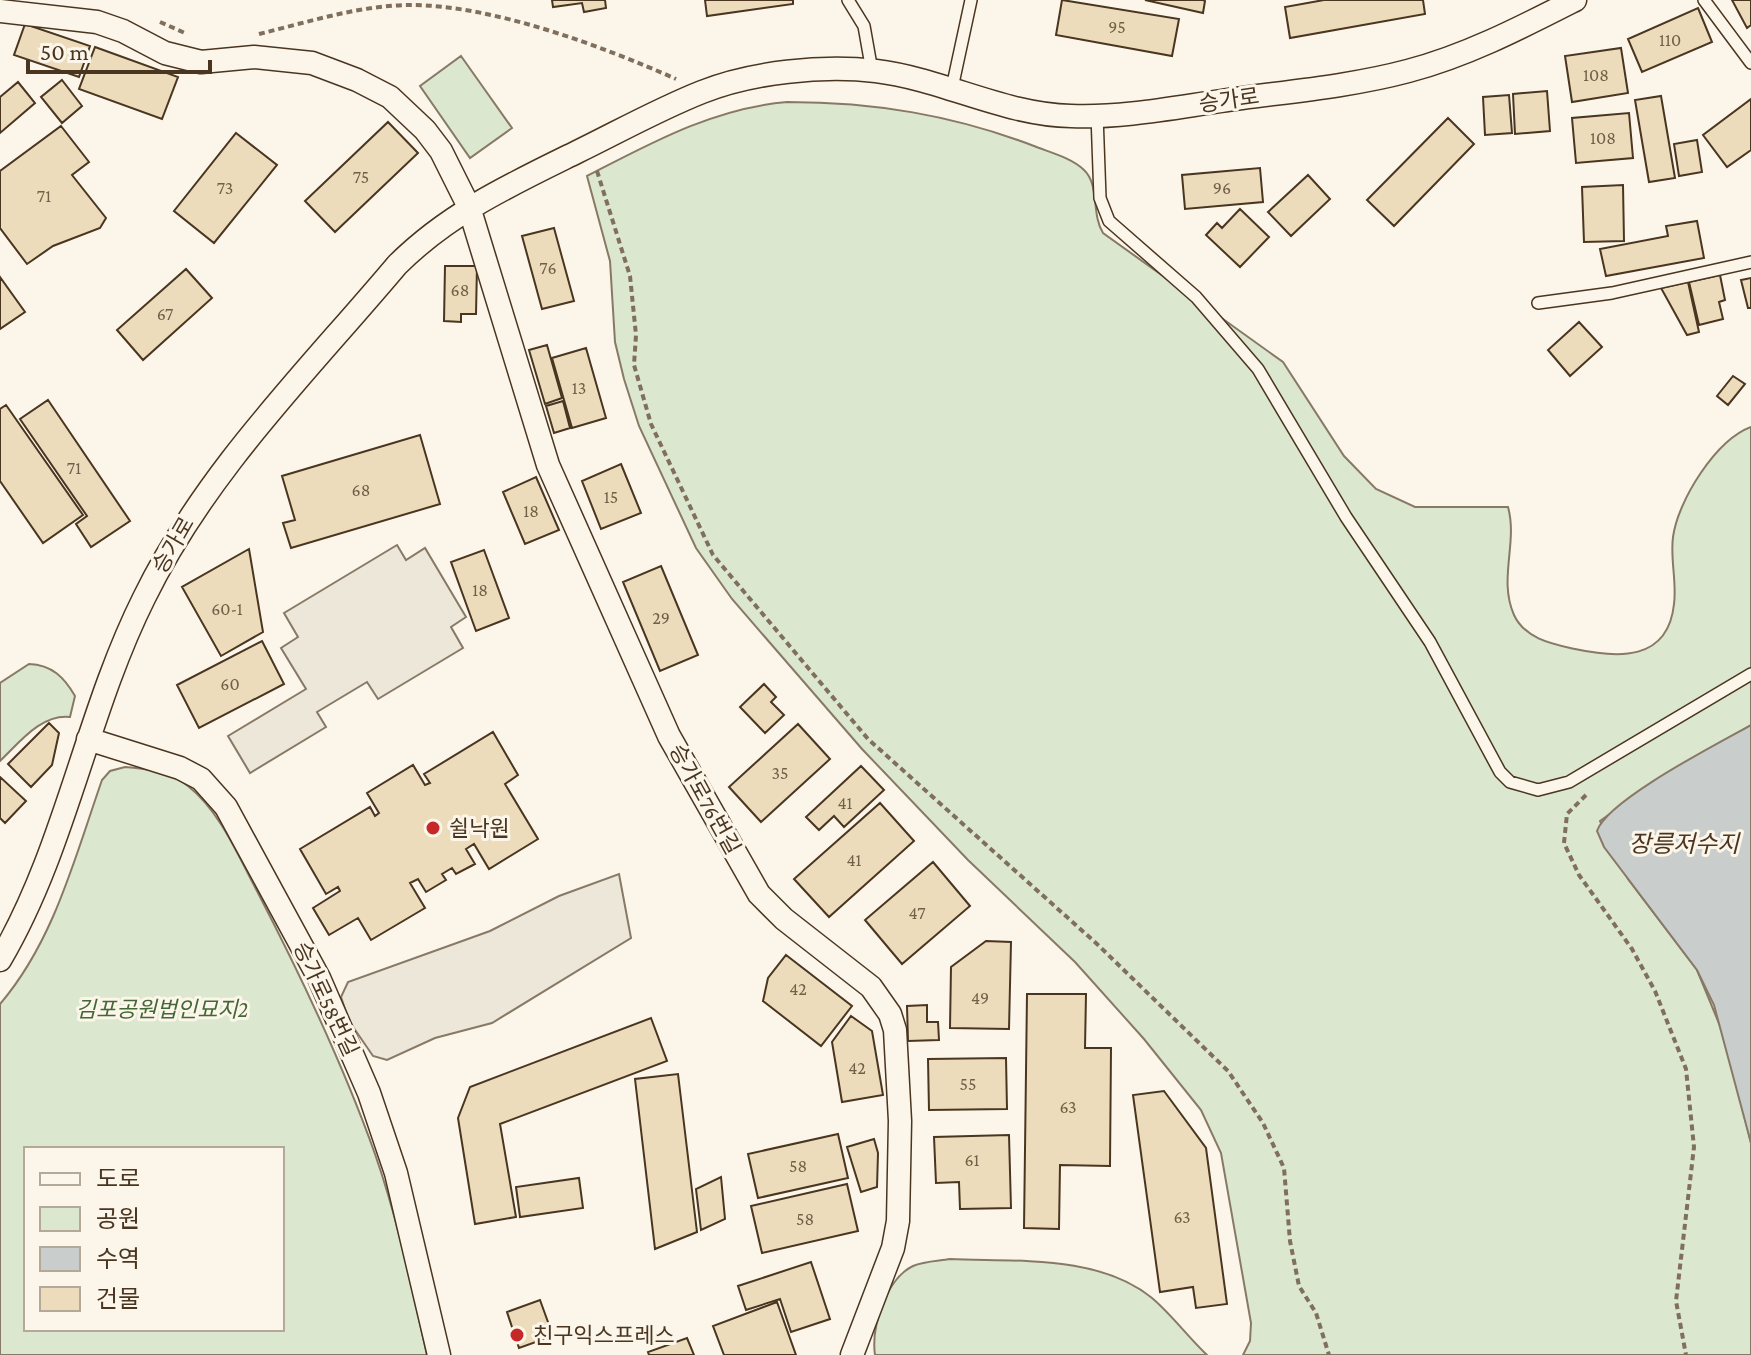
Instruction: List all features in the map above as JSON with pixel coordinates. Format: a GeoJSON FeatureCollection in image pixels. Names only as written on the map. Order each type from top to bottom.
{"type":"FeatureCollection","features":[{"type":"Feature","properties":{"kind":"street","name":"승가로"},"geometry":{"type":"LineString","coordinates":[[0,960],[31,899],[88,739],[143,600],[202,495],[397,265],[420,242],[469,207],[704,91],[784,74],[872,71],[952,88],[1038,112],[1097,115],[1157,110],[1406,72],[1464,53],[1575,0]]}},
{"type":"Feature","properties":{"kind":"street"},"geometry":{"type":"LineString","coordinates":[[0,11],[97,22],[123,31],[165,53],[201,62],[285,57],[312,63],[357,80],[390,97],[425,130],[454,175],[469,207]]}},
{"type":"Feature","properties":{"kind":"street","name":"승가로76번길"},"geometry":{"type":"LineString","coordinates":[[469,207],[548,465],[669,736],[759,894],[784,919],[871,987],[890,1014],[895,1030],[900,1121],[898,1221],[893,1248],[852,1355]]}},
{"type":"Feature","properties":{"kind":"street","name":"승가로58번길"},"geometry":{"type":"LineString","coordinates":[[88,739],[180,768],[201,779],[226,807],[319,978],[369,1093],[396,1173],[439,1355]]}},
{"type":"Feature","properties":{"kind":"lane"},"geometry":{"type":"LineString","coordinates":[[848,0],[864,26],[872,71]]}},
{"type":"Feature","properties":{"kind":"lane"},"geometry":{"type":"LineString","coordinates":[[952,88],[971,0]]}},
{"type":"Feature","properties":{"kind":"lane"},"geometry":{"type":"LineString","coordinates":[[1704,0],[1751,63]]}},
{"type":"Feature","properties":{"kind":"lane"},"geometry":{"type":"LineString","coordinates":[[1097,115],[1100,198],[1109,221],[1196,297],[1258,369],[1346,517],[1424,631],[1454,682],[1491,757],[1510,782],[1538,790],[1569,782],[1751,674]]}},
{"type":"Feature","properties":{"kind":"lane"},"geometry":{"type":"LineString","coordinates":[[1538,303],[1612,293],[1751,262]]}},
{"type":"Feature","properties":{"kind":"path"},"geometry":{"type":"LineString","coordinates":[[258,34],[374,10],[436,7],[549,32],[645,65],[704,91]]}},
{"type":"Feature","properties":{"kind":"path"},"geometry":{"type":"LineString","coordinates":[[146,17],[193,37]]}},
{"type":"Feature","properties":{"kind":"path"},"geometry":{"type":"LineString","coordinates":[[597,171],[630,276],[636,335],[634,365],[651,424],[713,555],[868,739],[1097,944],[1228,1071],[1263,1123],[1284,1168],[1290,1241],[1299,1286],[1316,1313],[1329,1355]]}},
{"type":"Feature","properties":{"kind":"path"},"geometry":{"type":"LineString","coordinates":[[1596,787],[1567,814],[1564,843],[1579,875],[1632,949],[1655,991],[1686,1069],[1694,1147],[1676,1301],[1686,1355]]}},
{"type":"Feature","properties":{"kind":"green space"},"geometry":{"type":"Polygon","coordinates":[[[461,56],[512,128],[470,158],[420,86],[461,56]]]}},
{"type":"Feature","properties":{"kind":"green space"},"geometry":{"type":"Polygon","coordinates":[[[787,102],[882,108],[943,118],[1004,135],[1079,166],[1092,184],[1103,233],[1283,362],[1344,456],[1376,489],[1415,507],[1508,507],[1511,534],[1508,574],[1510,602],[1514,615],[1525,630],[1549,642],[1591,652],[1623,654],[1638,652],[1662,637],[1670,623],[1674,604],[1673,537],[1682,506],[1712,458],[1725,444],[1751,427],[1751,725],[1664,775],[1600,821],[1628,879],[1697,970],[1725,1038],[1751,1143],[1751,1355],[1243,1355],[1250,1341],[1251,1323],[1221,1153],[1201,1110],[1144,1039],[1075,962],[968,860],[862,749],[732,599],[696,548],[639,426],[615,342],[610,261],[587,176],[709,119],[734,111],[787,102]]]}},
{"type":"Feature","properties":{"kind":"green space"},"geometry":{"type":"Polygon","coordinates":[[[29,664],[51,670],[66,683],[75,696],[70,717],[59,717],[40,725],[0,761],[0,683],[29,664]]]}},
{"type":"Feature","properties":{"kind":"green space","name":"김포공원법인묘지2"},"geometry":{"type":"Polygon","coordinates":[[[125,767],[166,775],[188,786],[220,822],[306,989],[363,1120],[391,1204],[427,1355],[0,1355],[0,1004],[19,979],[49,926],[102,780],[110,771],[125,767]]]}},
{"type":"Feature","properties":{"kind":"green space"},"geometry":{"type":"Polygon","coordinates":[[[950,1259],[1055,1263],[1107,1274],[1152,1298],[1207,1355],[875,1355],[878,1318],[895,1281],[913,1266],[950,1259]]]}},
{"type":"Feature","properties":{"kind":"shaded area"},"geometry":{"type":"Polygon","coordinates":[[[397,545],[406,560],[425,548],[466,617],[451,627],[463,648],[378,699],[367,682],[317,712],[326,727],[250,773],[228,736],[306,689],[281,648],[298,637],[284,613],[397,545]]]}},
{"type":"Feature","properties":{"kind":"shaded area"},"geometry":{"type":"Polygon","coordinates":[[[619,874],[631,938],[492,1023],[435,1038],[387,1060],[373,1056],[349,1021],[341,997],[348,982],[490,931],[559,896],[619,874]]]}},
{"type":"Feature","properties":{"kind":"water","name":"장릉저수지"},"geometry":{"type":"Polygon","coordinates":[[[1751,725],[1751,1143],[1714,1005],[1697,970],[1604,847],[1597,831],[1605,818],[1642,789],[1751,725]]]}},
{"type":"Feature","properties":{"kind":"building"},"geometry":{"type":"Polygon","coordinates":[[[552,0],[605,0],[606,8],[584,12],[582,3],[553,7],[552,0]]]}},
{"type":"Feature","properties":{"kind":"building"},"geometry":{"type":"Polygon","coordinates":[[[705,0],[793,0],[793,4],[707,16],[705,0]]]}},
{"type":"Feature","properties":{"kind":"building"},"geometry":{"type":"Polygon","coordinates":[[[1062,0],[1179,19],[1172,56],[1056,35],[1062,0]]]}},
{"type":"Feature","properties":{"kind":"building"},"geometry":{"type":"Polygon","coordinates":[[[1145,0],[1203,0],[1205,1],[1203,13],[1145,0]]]}},
{"type":"Feature","properties":{"kind":"building"},"geometry":{"type":"Polygon","coordinates":[[[1324,0],[1423,0],[1425,14],[1290,38],[1285,7],[1324,0]]]}},
{"type":"Feature","properties":{"kind":"building"},"geometry":{"type":"Polygon","coordinates":[[[1732,0],[1751,0],[1751,25],[1747,28],[1732,0]]]}},
{"type":"Feature","properties":{"kind":"building"},"geometry":{"type":"Polygon","coordinates":[[[1698,8],[1712,42],[1642,72],[1628,39],[1698,8]]]}},
{"type":"Feature","properties":{"kind":"building"},"geometry":{"type":"Polygon","coordinates":[[[25,24],[90,46],[79,77],[14,55],[25,24]]]}},
{"type":"Feature","properties":{"kind":"building"},"geometry":{"type":"Polygon","coordinates":[[[95,47],[178,77],[162,119],[79,89],[95,47]]]}},
{"type":"Feature","properties":{"kind":"building"},"geometry":{"type":"Polygon","coordinates":[[[1621,48],[1628,93],[1572,102],[1565,56],[1621,48]]]}},
{"type":"Feature","properties":{"kind":"building"},"geometry":{"type":"Polygon","coordinates":[[[62,80],[82,106],[62,123],[41,97],[62,80]]]}},
{"type":"Feature","properties":{"kind":"building"},"geometry":{"type":"Polygon","coordinates":[[[18,82],[35,103],[0,133],[0,97],[18,82]]]}},
{"type":"Feature","properties":{"kind":"building"},"geometry":{"type":"Polygon","coordinates":[[[1547,91],[1550,131],[1515,134],[1513,94],[1547,91]]]}},
{"type":"Feature","properties":{"kind":"building"},"geometry":{"type":"Polygon","coordinates":[[[1509,95],[1512,133],[1485,135],[1483,97],[1509,95]]]}},
{"type":"Feature","properties":{"kind":"building"},"geometry":{"type":"Polygon","coordinates":[[[1661,96],[1675,178],[1649,182],[1635,100],[1661,96]]]}},
{"type":"Feature","properties":{"kind":"building"},"geometry":{"type":"Polygon","coordinates":[[[1751,99],[1751,150],[1727,167],[1703,135],[1751,99]]]}},
{"type":"Feature","properties":{"kind":"building"},"geometry":{"type":"Polygon","coordinates":[[[1629,113],[1633,158],[1576,163],[1572,118],[1629,113]]]}},
{"type":"Feature","properties":{"kind":"building"},"geometry":{"type":"Polygon","coordinates":[[[1448,118],[1474,144],[1394,226],[1367,200],[1448,118]]]}},
{"type":"Feature","properties":{"kind":"building"},"geometry":{"type":"Polygon","coordinates":[[[388,122],[418,153],[335,232],[305,201],[388,122]]]}},
{"type":"Feature","properties":{"kind":"building"},"geometry":{"type":"Polygon","coordinates":[[[61,126],[89,162],[72,175],[106,218],[100,228],[53,246],[27,264],[0,228],[0,171],[61,126]]]}},
{"type":"Feature","properties":{"kind":"building"},"geometry":{"type":"Polygon","coordinates":[[[236,133],[277,165],[214,243],[174,211],[236,133]]]}},
{"type":"Feature","properties":{"kind":"building"},"geometry":{"type":"Polygon","coordinates":[[[1697,140],[1702,172],[1679,176],[1674,144],[1697,140]]]}},
{"type":"Feature","properties":{"kind":"building"},"geometry":{"type":"Polygon","coordinates":[[[1260,168],[1263,202],[1185,209],[1182,175],[1260,168]]]}},
{"type":"Feature","properties":{"kind":"building"},"geometry":{"type":"Polygon","coordinates":[[[1308,175],[1330,199],[1291,236],[1268,212],[1308,175]]]}},
{"type":"Feature","properties":{"kind":"building"},"geometry":{"type":"Polygon","coordinates":[[[1623,185],[1624,241],[1584,242],[1582,187],[1623,185]]]}},
{"type":"Feature","properties":{"kind":"building"},"geometry":{"type":"Polygon","coordinates":[[[1240,209],[1269,237],[1240,267],[1206,235],[1217,223],[1222,228],[1240,209]]]}},
{"type":"Feature","properties":{"kind":"building"},"geometry":{"type":"Polygon","coordinates":[[[1697,221],[1704,258],[1606,276],[1600,249],[1668,236],[1666,226],[1697,221]]]}},
{"type":"Feature","properties":{"kind":"building"},"geometry":{"type":"Polygon","coordinates":[[[554,228],[574,301],[542,309],[522,236],[554,228]]]}},
{"type":"Feature","properties":{"kind":"building"},"geometry":{"type":"Polygon","coordinates":[[[445,266],[477,266],[476,314],[461,314],[461,322],[444,321],[445,266]]]}},
{"type":"Feature","properties":{"kind":"building"},"geometry":{"type":"Polygon","coordinates":[[[186,269],[212,298],[143,360],[117,330],[186,269]]]}},
{"type":"Feature","properties":{"kind":"building"},"geometry":{"type":"Polygon","coordinates":[[[1720,275],[1725,300],[1719,302],[1723,319],[1699,325],[1689,282],[1720,275]]]}},
{"type":"Feature","properties":{"kind":"building"},"geometry":{"type":"Polygon","coordinates":[[[0,277],[25,312],[0,329],[0,277]]]}},
{"type":"Feature","properties":{"kind":"building"},"geometry":{"type":"Polygon","coordinates":[[[1751,278],[1751,308],[1748,308],[1741,280],[1751,278]]]}},
{"type":"Feature","properties":{"kind":"building"},"geometry":{"type":"Polygon","coordinates":[[[1688,282],[1699,332],[1687,335],[1661,288],[1688,282]]]}},
{"type":"Feature","properties":{"kind":"building"},"geometry":{"type":"Polygon","coordinates":[[[1579,322],[1602,347],[1570,376],[1548,350],[1579,322]]]}},
{"type":"Feature","properties":{"kind":"building"},"geometry":{"type":"Polygon","coordinates":[[[547,345],[562,398],[545,404],[529,350],[547,345]]]}},
{"type":"Feature","properties":{"kind":"building"},"geometry":{"type":"Polygon","coordinates":[[[586,348],[606,418],[572,428],[552,358],[586,348]]]}},
{"type":"Feature","properties":{"kind":"building"},"geometry":{"type":"Polygon","coordinates":[[[1733,376],[1745,384],[1728,405],[1717,396],[1733,376]]]}},
{"type":"Feature","properties":{"kind":"building"},"geometry":{"type":"Polygon","coordinates":[[[48,400],[130,521],[91,547],[76,524],[87,516],[20,419],[48,400]]]}},
{"type":"Feature","properties":{"kind":"building"},"geometry":{"type":"Polygon","coordinates":[[[563,401],[570,428],[554,433],[546,406],[563,401]]]}},
{"type":"Feature","properties":{"kind":"building"},"geometry":{"type":"Polygon","coordinates":[[[6,405],[83,515],[43,543],[0,481],[0,409],[6,405]]]}},
{"type":"Feature","properties":{"kind":"building"},"geometry":{"type":"Polygon","coordinates":[[[420,435],[440,504],[291,548],[283,523],[295,520],[282,476],[420,435]]]}},
{"type":"Feature","properties":{"kind":"building"},"geometry":{"type":"Polygon","coordinates":[[[621,464],[641,513],[601,529],[582,481],[621,464]]]}},
{"type":"Feature","properties":{"kind":"building"},"geometry":{"type":"Polygon","coordinates":[[[536,477],[559,530],[525,544],[503,492],[536,477]]]}},
{"type":"Feature","properties":{"kind":"building"},"geometry":{"type":"Polygon","coordinates":[[[249,549],[263,632],[221,656],[182,587],[249,549]]]}},
{"type":"Feature","properties":{"kind":"building"},"geometry":{"type":"Polygon","coordinates":[[[484,550],[509,618],[476,631],[451,562],[484,550]]]}},
{"type":"Feature","properties":{"kind":"building"},"geometry":{"type":"Polygon","coordinates":[[[661,566],[698,655],[660,671],[623,582],[661,566]]]}},
{"type":"Feature","properties":{"kind":"building"},"geometry":{"type":"Polygon","coordinates":[[[262,641],[284,684],[199,728],[177,685],[262,641]]]}},
{"type":"Feature","properties":{"kind":"building"},"geometry":{"type":"Polygon","coordinates":[[[764,684],[776,697],[771,702],[784,715],[765,733],[740,707],[764,684]]]}},
{"type":"Feature","properties":{"kind":"building"},"geometry":{"type":"Polygon","coordinates":[[[49,723],[59,733],[52,765],[31,787],[8,764],[49,723]]]}},
{"type":"Feature","properties":{"kind":"building"},"geometry":{"type":"Polygon","coordinates":[[[798,724],[830,759],[761,822],[729,787],[798,724]]]}},
{"type":"Feature","properties":{"kind":"building","name":"쉴낙원"},"geometry":{"type":"Polygon","coordinates":[[[493,732],[518,775],[505,784],[538,839],[489,869],[474,844],[466,849],[475,864],[456,874],[452,868],[442,874],[446,880],[426,892],[418,879],[410,883],[425,908],[371,940],[358,918],[329,935],[313,908],[340,891],[338,887],[326,894],[300,849],[370,807],[375,816],[379,813],[367,793],[413,765],[425,785],[430,783],[424,774],[493,732]]]}},
{"type":"Feature","properties":{"kind":"building"},"geometry":{"type":"Polygon","coordinates":[[[861,766],[884,790],[844,827],[834,816],[819,830],[806,817],[861,766]]]}},
{"type":"Feature","properties":{"kind":"building"},"geometry":{"type":"Polygon","coordinates":[[[0,777],[26,801],[5,823],[0,818],[0,777]]]}},
{"type":"Feature","properties":{"kind":"building"},"geometry":{"type":"Polygon","coordinates":[[[880,803],[914,841],[829,917],[794,879],[880,803]]]}},
{"type":"Feature","properties":{"kind":"building"},"geometry":{"type":"Polygon","coordinates":[[[933,862],[970,906],[902,964],[865,920],[933,862]]]}},
{"type":"Feature","properties":{"kind":"building"},"geometry":{"type":"Polygon","coordinates":[[[986,941],[1011,942],[1009,1029],[950,1028],[951,967],[986,941]]]}},
{"type":"Feature","properties":{"kind":"building"},"geometry":{"type":"Polygon","coordinates":[[[786,955],[852,1006],[821,1046],[763,1001],[768,978],[786,955]]]}},
{"type":"Feature","properties":{"kind":"building"},"geometry":{"type":"Polygon","coordinates":[[[1027,994],[1086,994],[1085,1048],[1111,1048],[1110,1166],[1060,1165],[1059,1229],[1024,1228],[1027,994]]]}},
{"type":"Feature","properties":{"kind":"building"},"geometry":{"type":"Polygon","coordinates":[[[927,1005],[927,1022],[938,1022],[939,1040],[908,1041],[907,1006],[927,1005]]]}},
{"type":"Feature","properties":{"kind":"building"},"geometry":{"type":"Polygon","coordinates":[[[851,1016],[872,1031],[883,1095],[842,1102],[832,1042],[851,1016]]]}},
{"type":"Feature","properties":{"kind":"building"},"geometry":{"type":"Polygon","coordinates":[[[651,1018],[667,1061],[500,1124],[516,1217],[475,1224],[458,1118],[470,1087],[651,1018]]]}},
{"type":"Feature","properties":{"kind":"building"},"geometry":{"type":"Polygon","coordinates":[[[1006,1058],[1007,1109],[929,1110],[928,1059],[1006,1058]]]}},
{"type":"Feature","properties":{"kind":"building"},"geometry":{"type":"Polygon","coordinates":[[[678,1074],[697,1232],[655,1249],[635,1079],[678,1074]]]}},
{"type":"Feature","properties":{"kind":"building"},"geometry":{"type":"Polygon","coordinates":[[[1164,1091],[1206,1148],[1227,1304],[1196,1308],[1193,1287],[1160,1292],[1133,1095],[1164,1091]]]}},
{"type":"Feature","properties":{"kind":"building"},"geometry":{"type":"Polygon","coordinates":[[[838,1134],[848,1178],[758,1198],[748,1154],[838,1134]]]}},
{"type":"Feature","properties":{"kind":"building"},"geometry":{"type":"Polygon","coordinates":[[[1009,1135],[1011,1208],[960,1209],[959,1182],[936,1183],[934,1137],[1009,1135]]]}},
{"type":"Feature","properties":{"kind":"building"},"geometry":{"type":"Polygon","coordinates":[[[874,1139],[878,1153],[877,1187],[861,1192],[847,1147],[874,1139]]]}},
{"type":"Feature","properties":{"kind":"building"},"geometry":{"type":"Polygon","coordinates":[[[721,1177],[725,1219],[701,1230],[696,1189],[721,1177]]]}},
{"type":"Feature","properties":{"kind":"building"},"geometry":{"type":"Polygon","coordinates":[[[579,1178],[583,1208],[520,1217],[516,1187],[579,1178]]]}},
{"type":"Feature","properties":{"kind":"building"},"geometry":{"type":"Polygon","coordinates":[[[847,1184],[858,1231],[762,1253],[751,1206],[847,1184]]]}},
{"type":"Feature","properties":{"kind":"building"},"geometry":{"type":"Polygon","coordinates":[[[811,1262],[830,1319],[791,1332],[780,1299],[746,1310],[738,1286],[811,1262]]]}},
{"type":"Feature","properties":{"kind":"building"},"geometry":{"type":"Polygon","coordinates":[[[540,1300],[553,1336],[519,1348],[507,1312],[540,1300]]]}},
{"type":"Feature","properties":{"kind":"building"},"geometry":{"type":"Polygon","coordinates":[[[777,1302],[796,1355],[724,1355],[713,1326],[777,1302]]]}},
{"type":"Feature","properties":{"kind":"building"},"geometry":{"type":"Polygon","coordinates":[[[687,1338],[694,1355],[649,1355],[648,1352],[687,1338]]]}},
{"type":"Feature","properties":{"kind":"place","name":"쉴낙원"},"geometry":{"type":"Point","coordinates":[433,828]}},
{"type":"Feature","properties":{"kind":"place","name":"친구익스프레스"},"geometry":{"type":"Point","coordinates":[517,1335]}}]}
